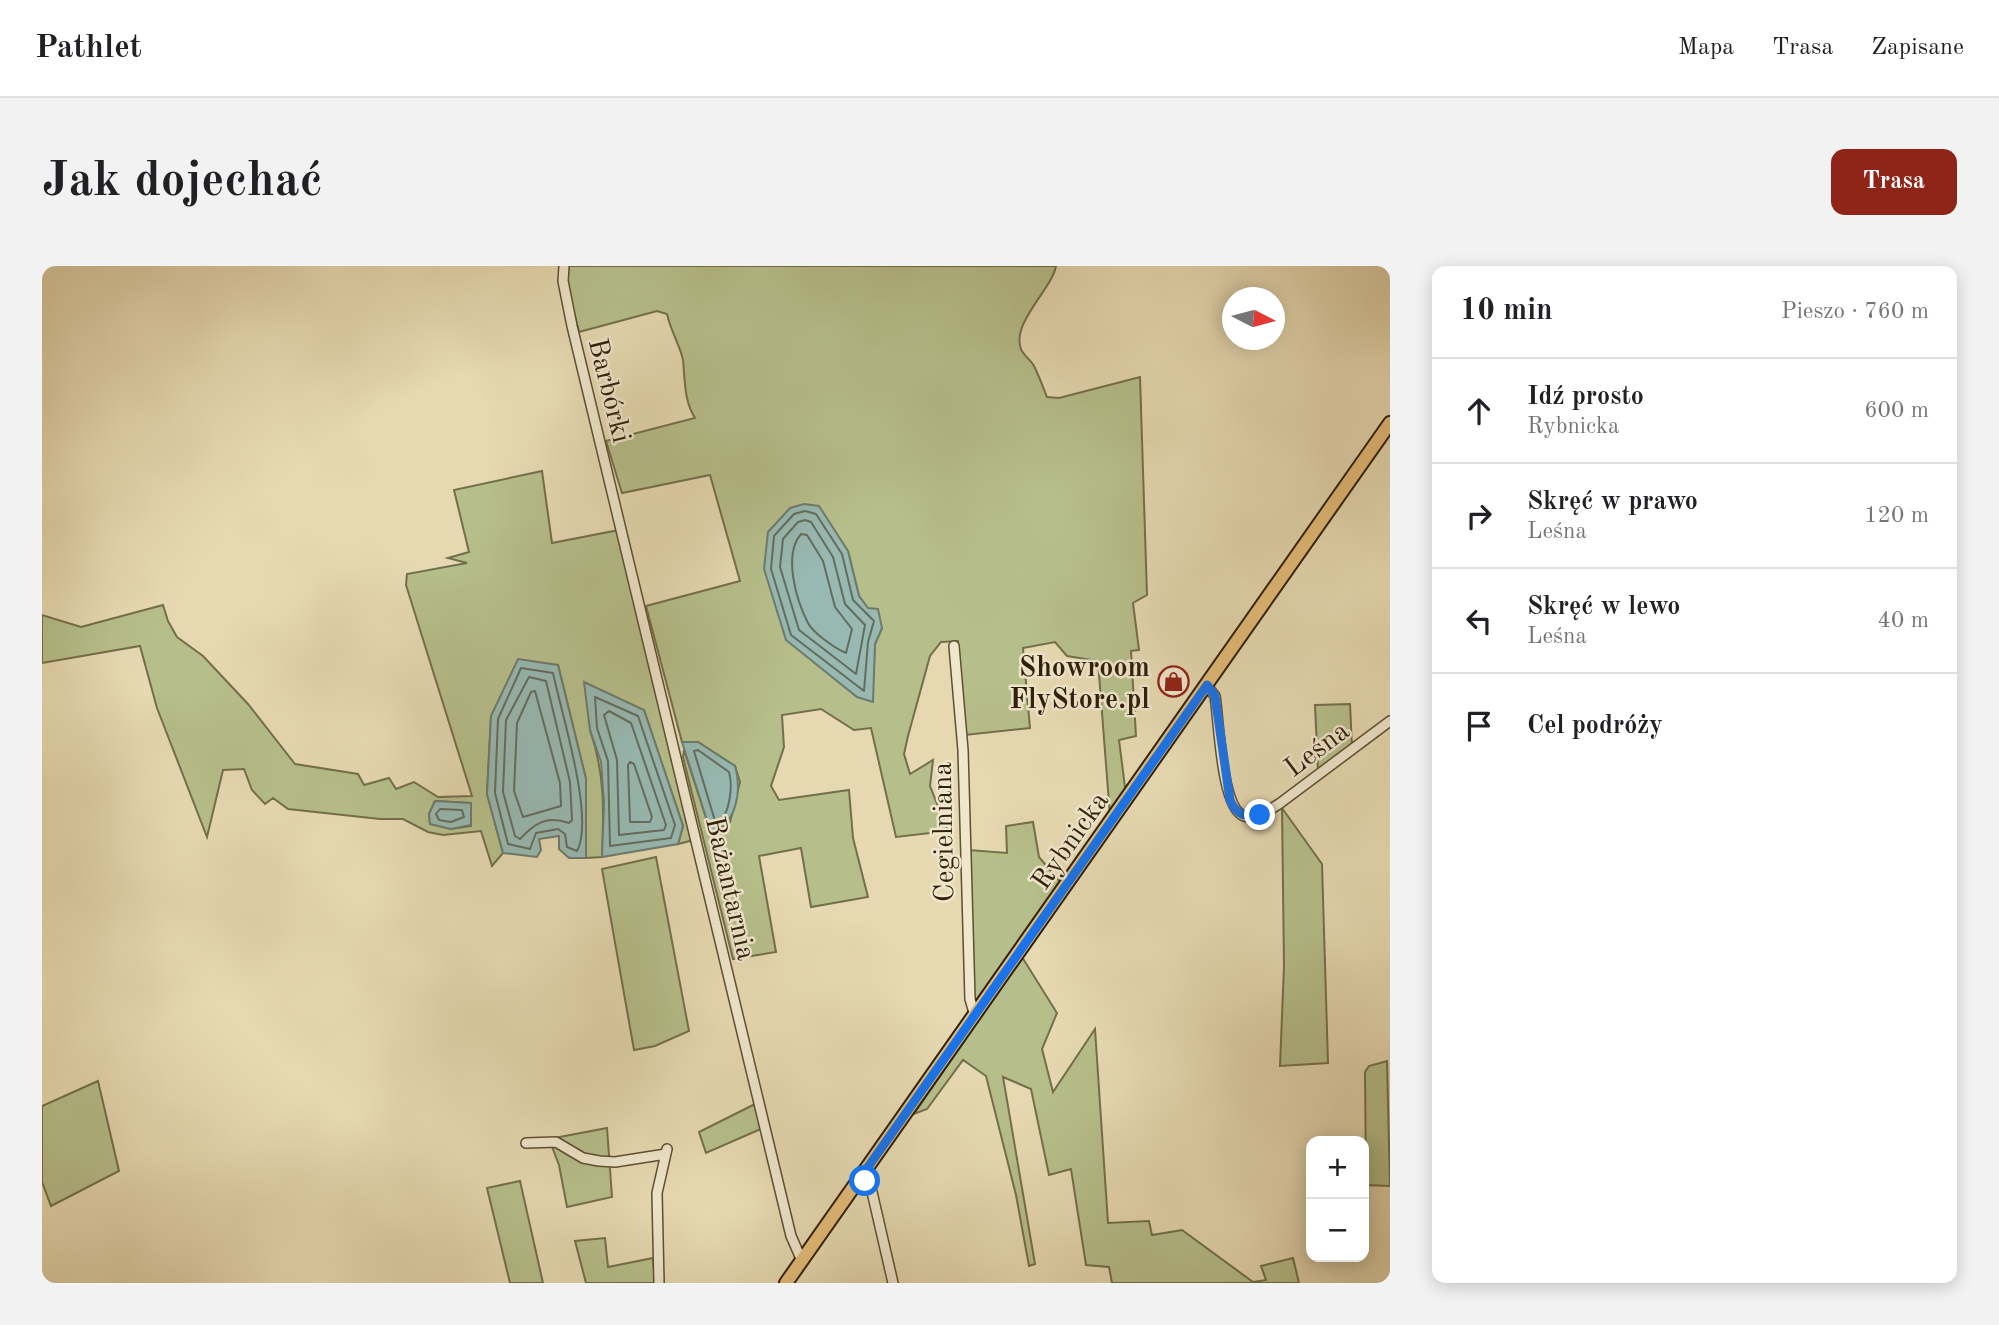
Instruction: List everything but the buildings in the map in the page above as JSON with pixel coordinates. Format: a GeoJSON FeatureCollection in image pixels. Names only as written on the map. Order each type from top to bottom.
{"type":"FeatureCollection","features":[{"type":"Feature","properties":{"kind":"main road","name":"Rybnicka"},"geometry":{"type":"LineString","coordinates":[[786,1283],[1390,423]]}},
{"type":"Feature","properties":{"kind":"street","name":"Barbórki"},"geometry":{"type":"LineString","coordinates":[[564,266],[563,281],[572,327],[620,525]]}},
{"type":"Feature","properties":{"kind":"street","name":"Bażantarnia"},"geometry":{"type":"LineString","coordinates":[[620,525],[791,1236],[802,1261]]}},
{"type":"Feature","properties":{"kind":"street","name":"Cegielniana"},"geometry":{"type":"LineString","coordinates":[[954,646],[963,750],[970,999],[975,1016]]}},
{"type":"Feature","properties":{"kind":"street","name":"Leśna"},"geometry":{"type":"LineString","coordinates":[[1207,685],[1215,696],[1219,715],[1228,796],[1237,812],[1245,817],[1260,815],[1279,804],[1390,721]]}},
{"type":"Feature","properties":{"kind":"street"},"geometry":{"type":"LineString","coordinates":[[526,1143],[556,1142],[583,1158],[615,1161],[666,1151],[657,1193],[659,1283]]}},
{"type":"Feature","properties":{"kind":"street"},"geometry":{"type":"LineString","coordinates":[[861,1177],[872,1192],[893,1283]]}},
{"type":"Feature","properties":{"kind":"green space"},"geometry":{"type":"Polygon","coordinates":[[[569,266],[1056,266],[1027,317],[1019,339],[1021,349],[1034,366],[1047,397],[1059,398],[1140,377],[1147,595],[1133,603],[1139,650],[1131,651],[1136,736],[1119,740],[1126,795],[1110,816],[1098,661],[1067,656],[1055,642],[1023,648],[1030,728],[965,735],[958,641],[941,642],[930,656],[904,754],[910,774],[933,760],[930,786],[948,831],[896,837],[871,728],[854,730],[821,709],[782,715],[784,747],[771,786],[779,800],[849,790],[853,838],[868,897],[811,907],[801,848],[759,856],[776,952],[733,959],[683,757],[684,750],[711,833],[730,822],[740,782],[735,766],[698,742],[682,742],[646,606],[740,581],[710,475],[622,493],[606,441],[695,418],[687,397],[682,355],[667,314],[657,311],[579,332],[566,282],[569,266]],[[848,551],[872,702],[875,644],[882,628],[859,596],[848,551]]]}},
{"type":"Feature","properties":{"kind":"green space"},"geometry":{"type":"Polygon","coordinates":[[[542,471],[552,543],[619,530],[694,840],[678,844],[683,826],[644,710],[590,730],[601,777],[603,840],[602,857],[586,858],[586,779],[558,665],[491,716],[487,794],[503,853],[492,866],[481,831],[443,835],[428,832],[403,819],[288,809],[273,798],[265,804],[252,790],[244,769],[223,770],[207,837],[157,708],[140,646],[42,663],[42,615],[81,627],[163,605],[177,637],[203,656],[248,704],[295,764],[358,774],[364,785],[389,778],[396,789],[414,782],[438,797],[472,796],[406,585],[407,574],[467,563],[448,558],[469,552],[454,490],[542,471]],[[435,801],[429,814],[430,824],[451,829],[471,826],[470,803],[435,801]]]}},
{"type":"Feature","properties":{"kind":"green space"},"geometry":{"type":"Polygon","coordinates":[[[1350,704],[1352,747],[1318,771],[1315,705],[1350,704]]]}},
{"type":"Feature","properties":{"kind":"green space"},"geometry":{"type":"Polygon","coordinates":[[[1282,808],[1322,864],[1328,1063],[1280,1066],[1284,966],[1282,808]]]}},
{"type":"Feature","properties":{"kind":"green space"},"geometry":{"type":"Polygon","coordinates":[[[1033,822],[1039,857],[1061,883],[978,1004],[974,1000],[969,850],[1007,853],[1006,826],[1033,822]]]}},
{"type":"Feature","properties":{"kind":"green space"},"geometry":{"type":"Polygon","coordinates":[[[656,857],[689,1031],[655,1046],[634,1050],[602,869],[656,857]]]}},
{"type":"Feature","properties":{"kind":"green space"},"geometry":{"type":"Polygon","coordinates":[[[1022,957],[1057,1013],[1042,1049],[1053,1092],[1095,1029],[1108,1223],[1149,1221],[1152,1235],[1182,1230],[1253,1282],[1266,1280],[1261,1266],[1293,1258],[1299,1283],[1112,1283],[1109,1267],[1086,1265],[1071,1169],[1049,1175],[1031,1089],[1003,1077],[1035,1264],[1029,1266],[1016,1195],[986,1076],[963,1060],[927,1109],[914,1114],[1022,957]]]}},
{"type":"Feature","properties":{"kind":"green space"},"geometry":{"type":"Polygon","coordinates":[[[1387,1061],[1390,1186],[1369,1185],[1365,1072],[1369,1066],[1387,1061]]]}},
{"type":"Feature","properties":{"kind":"green space"},"geometry":{"type":"Polygon","coordinates":[[[98,1081],[119,1171],[51,1206],[42,1182],[42,1106],[98,1081]]]}},
{"type":"Feature","properties":{"kind":"green space"},"geometry":{"type":"Polygon","coordinates":[[[755,1104],[763,1128],[706,1153],[699,1132],[755,1104]]]}},
{"type":"Feature","properties":{"kind":"green space"},"geometry":{"type":"Polygon","coordinates":[[[607,1128],[612,1197],[567,1207],[559,1165],[549,1139],[607,1128]]]}},
{"type":"Feature","properties":{"kind":"green space"},"geometry":{"type":"Polygon","coordinates":[[[520,1181],[543,1283],[510,1283],[487,1188],[520,1181]]]}},
{"type":"Feature","properties":{"kind":"green space"},"geometry":{"type":"Polygon","coordinates":[[[605,1238],[608,1267],[653,1258],[655,1283],[586,1283],[575,1241],[605,1238]]]}},
{"type":"Feature","properties":{"kind":"water"},"geometry":{"type":"Polygon","coordinates":[[[804,504],[819,506],[848,551],[859,596],[868,608],[878,609],[882,628],[875,644],[873,702],[857,697],[786,640],[764,569],[768,532],[790,508],[804,504]]]}},
{"type":"Feature","properties":{"kind":"water"},"geometry":{"type":"Polygon","coordinates":[[[518,659],[558,665],[586,779],[586,858],[569,858],[559,849],[559,836],[539,839],[541,850],[537,857],[503,853],[487,794],[491,716],[518,659]]]}},
{"type":"Feature","properties":{"kind":"water"},"geometry":{"type":"Polygon","coordinates":[[[584,682],[644,710],[683,826],[678,844],[602,857],[604,803],[601,762],[590,730],[584,682]]]}},
{"type":"Feature","properties":{"kind":"water"},"geometry":{"type":"Polygon","coordinates":[[[682,742],[698,742],[735,766],[738,785],[732,814],[720,829],[711,833],[682,742]]]}},
{"type":"Feature","properties":{"kind":"water"},"geometry":{"type":"Polygon","coordinates":[[[435,801],[471,803],[471,825],[451,829],[430,824],[429,814],[435,801]]]}},
{"type":"Feature","properties":{"kind":"place","name":"Showroom FlyStore.pl"},"geometry":{"type":"Point","coordinates":[1173,682]}},
{"type":"Feature","properties":{"kind":"route"},"geometry":{"type":"LineString","coordinates":[[865,1181],[861,1177],[1207,685],[1215,696],[1219,715],[1228,796],[1237,812],[1245,817],[1260,815]]}}]}
